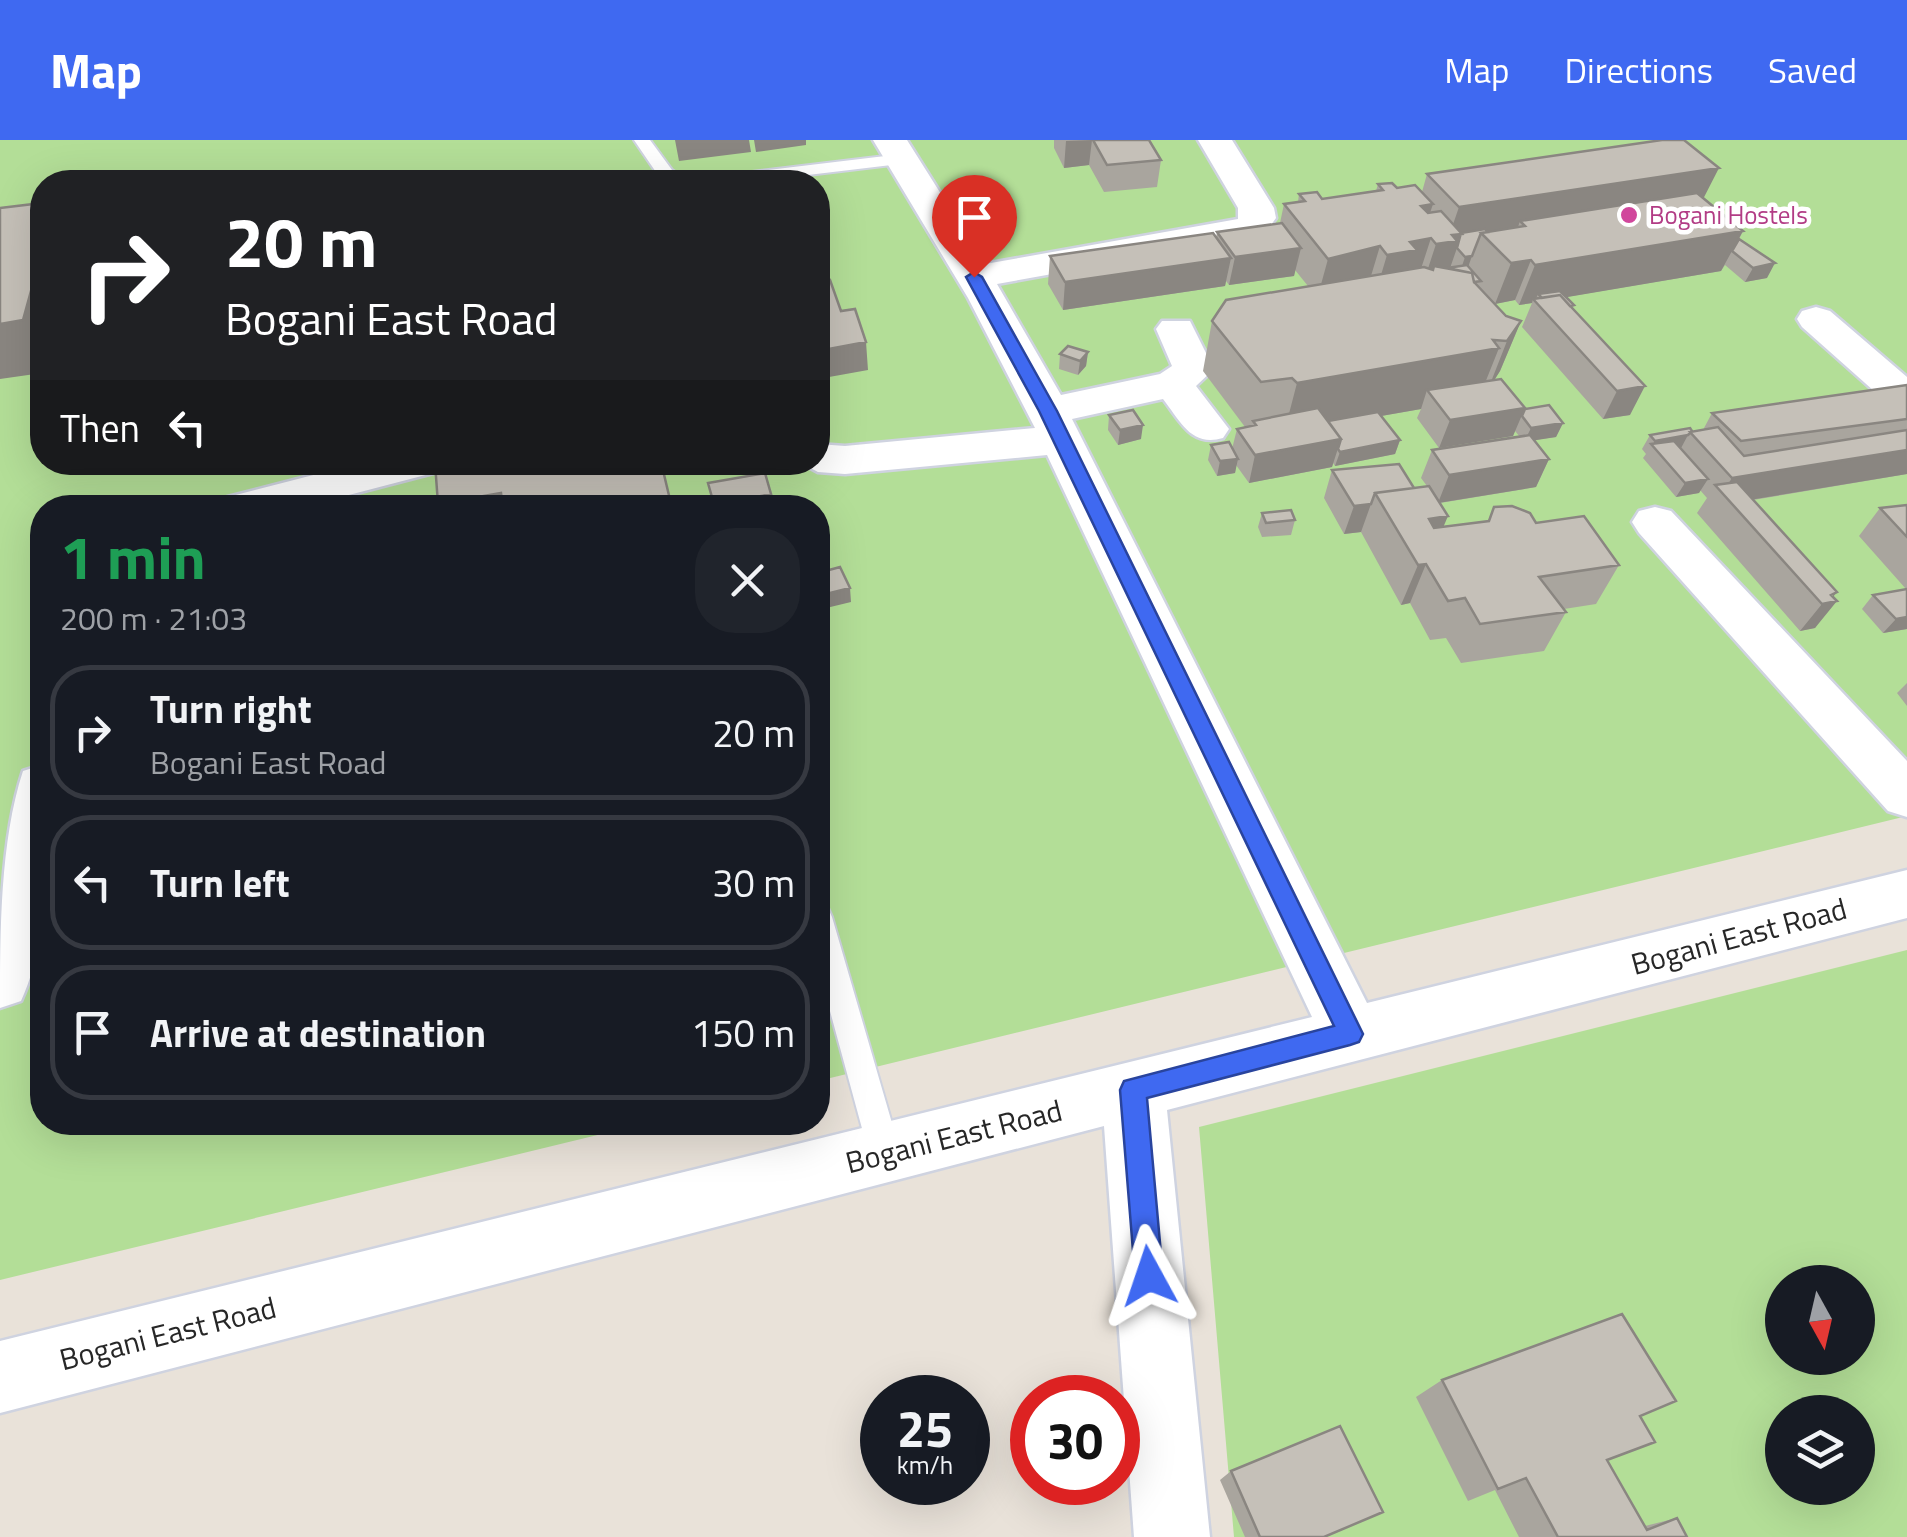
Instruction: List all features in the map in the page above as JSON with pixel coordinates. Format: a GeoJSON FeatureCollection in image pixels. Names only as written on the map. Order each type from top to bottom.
{"type":"FeatureCollection","features":[{"type":"Feature","properties":{"kind":"street"},"geometry":{"type":"LineString","coordinates":[[974,277],[1250,228],[1258,218],[1256,208],[1215,140]]}},
{"type":"Feature","properties":{"kind":"street"},"geometry":{"type":"LineString","coordinates":[[896,150],[974,277],[1055,426],[1350,1034]]}},
{"type":"Feature","properties":{"kind":"street"},"geometry":{"type":"LineString","coordinates":[[1816,319],[1907,398]]}},
{"type":"Feature","properties":{"kind":"street"},"geometry":{"type":"LineString","coordinates":[[830,459],[1011,442],[1173,384],[1194,368],[1176,329]]}},
{"type":"Feature","properties":{"kind":"street"},"geometry":{"type":"LineString","coordinates":[[1173,384],[1208,429]]}},
{"type":"Feature","properties":{"kind":"street"},"geometry":{"type":"LineString","coordinates":[[291,495],[371,475]]}},
{"type":"Feature","properties":{"kind":"street"},"geometry":{"type":"LineString","coordinates":[[1656,522],[1907,796]]}},
{"type":"Feature","properties":{"kind":"street"},"geometry":{"type":"LineString","coordinates":[[0,982],[30,842]]}},
{"type":"Feature","properties":{"kind":"street","name":"Bogani East Road"},"geometry":{"type":"LineString","coordinates":[[0,1377],[1907,894]]}},
{"type":"Feature","properties":{"kind":"street"},"geometry":{"type":"LineString","coordinates":[[1133,1090],[1172,1537]]}},
{"type":"Feature","properties":{"kind":"lane"},"geometry":{"type":"LineString","coordinates":[[642,140],[663,170]]}},
{"type":"Feature","properties":{"kind":"lane"},"geometry":{"type":"LineString","coordinates":[[780,170],[896,150]]}},
{"type":"Feature","properties":{"kind":"lane"},"geometry":{"type":"LineString","coordinates":[[830,960],[885,1154]]}},
{"type":"Feature","properties":{"kind":"green space"},"geometry":{"type":"Polygon","coordinates":[[[0,140],[1907,140],[1907,816],[830,1078],[830,495],[30,495],[30,1135],[598,1135],[0,1280],[0,140]]]}},
{"type":"Feature","properties":{"kind":"green space"},"geometry":{"type":"Polygon","coordinates":[[[1907,950],[1907,1537],[1234,1537],[1199,1127],[1907,950]]]}},
{"type":"Feature","properties":{"kind":"building"},"geometry":{"type":"Polygon","coordinates":[[[1093,140],[1149,140],[1161,160],[1107,165],[1093,140]]]}},
{"type":"Feature","properties":{"kind":"building"},"geometry":{"type":"Polygon","coordinates":[[[1684,140],[1719,168],[1459,207],[1427,174],[1684,140]]]}},
{"type":"Feature","properties":{"kind":"building"},"geometry":{"type":"Polygon","coordinates":[[[1392,183],[1397,188],[1415,185],[1433,204],[1421,206],[1428,213],[1441,211],[1462,234],[1452,235],[1457,241],[1436,244],[1431,238],[1410,242],[1417,250],[1387,255],[1380,246],[1328,259],[1284,204],[1305,201],[1299,194],[1317,192],[1322,199],[1383,190],[1378,184],[1392,183]]]}},
{"type":"Feature","properties":{"kind":"building"},"geometry":{"type":"Polygon","coordinates":[[[1697,193],[1743,231],[1535,265],[1531,260],[1511,263],[1481,233],[1525,226],[1520,221],[1697,193]]]}},
{"type":"Feature","properties":{"kind":"building"},"geometry":{"type":"Polygon","coordinates":[[[30,204],[30,295],[23,320],[0,324],[0,208],[30,204]]]}},
{"type":"Feature","properties":{"kind":"building"},"geometry":{"type":"Polygon","coordinates":[[[1282,223],[1301,248],[1235,257],[1217,232],[1282,223]]]}},
{"type":"Feature","properties":{"kind":"building"},"geometry":{"type":"Polygon","coordinates":[[[1485,229],[1488,232],[1481,233],[1472,256],[1465,257],[1457,248],[1461,233],[1485,229]]]}},
{"type":"Feature","properties":{"kind":"building"},"geometry":{"type":"Polygon","coordinates":[[[1213,233],[1231,258],[1065,282],[1050,256],[1213,233]]]}},
{"type":"Feature","properties":{"kind":"building"},"geometry":{"type":"Polygon","coordinates":[[[1739,239],[1775,263],[1753,268],[1732,251],[1739,239]]]}},
{"type":"Feature","properties":{"kind":"building"},"geometry":{"type":"Polygon","coordinates":[[[1467,265],[1481,281],[1474,282],[1472,273],[1447,268],[1467,265]]]}},
{"type":"Feature","properties":{"kind":"building"},"geometry":{"type":"Polygon","coordinates":[[[1434,266],[1472,273],[1474,282],[1506,316],[1521,321],[1507,341],[1493,340],[1499,348],[1297,383],[1292,378],[1261,382],[1212,321],[1226,300],[1424,267],[1433,270],[1434,266]]]}},
{"type":"Feature","properties":{"kind":"building"},"geometry":{"type":"Polygon","coordinates":[[[830,280],[841,311],[855,309],[866,342],[830,349],[830,280]]]}},
{"type":"Feature","properties":{"kind":"building"},"geometry":{"type":"Polygon","coordinates":[[[1560,291],[1574,305],[1570,306],[1560,295],[1542,298],[1538,294],[1560,291]]]}},
{"type":"Feature","properties":{"kind":"building"},"geometry":{"type":"Polygon","coordinates":[[[1560,295],[1645,386],[1617,391],[1533,299],[1560,295]]]}},
{"type":"Feature","properties":{"kind":"building"},"geometry":{"type":"Polygon","coordinates":[[[1068,346],[1088,352],[1080,361],[1060,354],[1068,346]]]}},
{"type":"Feature","properties":{"kind":"building"},"geometry":{"type":"Polygon","coordinates":[[[1501,379],[1525,408],[1450,420],[1427,390],[1501,379]]]}},
{"type":"Feature","properties":{"kind":"building"},"geometry":{"type":"Polygon","coordinates":[[[1907,385],[1907,419],[1741,441],[1712,413],[1907,385]]]}},
{"type":"Feature","properties":{"kind":"building"},"geometry":{"type":"Polygon","coordinates":[[[1549,405],[1563,423],[1531,428],[1522,416],[1525,409],[1549,405]]]}},
{"type":"Feature","properties":{"kind":"building"},"geometry":{"type":"Polygon","coordinates":[[[1318,408],[1341,439],[1255,455],[1237,429],[1256,425],[1253,421],[1318,408]]]}},
{"type":"Feature","properties":{"kind":"building"},"geometry":{"type":"Polygon","coordinates":[[[1133,410],[1143,425],[1120,430],[1109,415],[1133,410]]]}},
{"type":"Feature","properties":{"kind":"building"},"geometry":{"type":"Polygon","coordinates":[[[1378,412],[1400,440],[1340,452],[1341,439],[1328,421],[1378,412]]]}},
{"type":"Feature","properties":{"kind":"building"},"geometry":{"type":"Polygon","coordinates":[[[1718,427],[1744,456],[1907,430],[1907,450],[1732,478],[1690,432],[1718,427]]]}},
{"type":"Feature","properties":{"kind":"building"},"geometry":{"type":"Polygon","coordinates":[[[1690,428],[1688,435],[1655,441],[1650,435],[1690,428]]]}},
{"type":"Feature","properties":{"kind":"building"},"geometry":{"type":"Polygon","coordinates":[[[1530,435],[1549,459],[1449,475],[1432,450],[1530,435]]]}},
{"type":"Feature","properties":{"kind":"building"},"geometry":{"type":"Polygon","coordinates":[[[1674,441],[1708,479],[1685,483],[1651,444],[1674,441]]]}},
{"type":"Feature","properties":{"kind":"building"},"geometry":{"type":"Polygon","coordinates":[[[1229,442],[1238,459],[1220,461],[1211,445],[1229,442]]]}},
{"type":"Feature","properties":{"kind":"building"},"geometry":{"type":"Polygon","coordinates":[[[1399,464],[1414,488],[1375,493],[1371,504],[1354,506],[1332,470],[1399,464]]]}},
{"type":"Feature","properties":{"kind":"building"},"geometry":{"type":"Polygon","coordinates":[[[436,475],[664,475],[669,495],[501,493],[437,495],[436,475]]]}},
{"type":"Feature","properties":{"kind":"building"},"geometry":{"type":"Polygon","coordinates":[[[766,475],[771,494],[711,495],[708,483],[766,475]]]}},
{"type":"Feature","properties":{"kind":"building"},"geometry":{"type":"Polygon","coordinates":[[[1737,482],[1837,592],[1831,595],[1837,601],[1822,604],[1715,485],[1737,482]]]}},
{"type":"Feature","properties":{"kind":"building"},"geometry":{"type":"Polygon","coordinates":[[[1429,486],[1448,516],[1429,519],[1434,528],[1489,521],[1494,507],[1512,506],[1530,513],[1536,523],[1584,516],[1619,565],[1539,577],[1566,612],[1480,624],[1465,598],[1448,601],[1426,564],[1418,565],[1375,493],[1429,486]]]}},
{"type":"Feature","properties":{"kind":"building"},"geometry":{"type":"Polygon","coordinates":[[[1907,505],[1907,537],[1880,508],[1907,505]]]}},
{"type":"Feature","properties":{"kind":"building"},"geometry":{"type":"Polygon","coordinates":[[[1291,510],[1295,520],[1266,523],[1262,513],[1291,510]]]}},
{"type":"Feature","properties":{"kind":"building"},"geometry":{"type":"Polygon","coordinates":[[[840,567],[850,588],[830,593],[830,570],[840,567]]]}},
{"type":"Feature","properties":{"kind":"building"},"geometry":{"type":"Polygon","coordinates":[[[1907,589],[1907,617],[1896,619],[1873,595],[1907,589]]]}},
{"type":"Feature","properties":{"kind":"building"},"geometry":{"type":"Polygon","coordinates":[[[1622,1314],[1676,1401],[1640,1416],[1655,1442],[1607,1460],[1647,1530],[1677,1518],[1687,1537],[1558,1537],[1526,1478],[1498,1489],[1442,1380],[1622,1314]]]}},
{"type":"Feature","properties":{"kind":"building"},"geometry":{"type":"Polygon","coordinates":[[[1340,1426],[1383,1512],[1324,1537],[1260,1537],[1231,1471],[1340,1426]]]}},
{"type":"Feature","properties":{"kind":"place","name":"Bogani Hostels"},"geometry":{"type":"Point","coordinates":[1629,215]}},
{"type":"Feature","properties":{"kind":"route"},"geometry":{"type":"LineString","coordinates":[[974,277],[1048,411],[1126,568],[1350,1034],[1133,1090],[1149,1276]]}}]}
